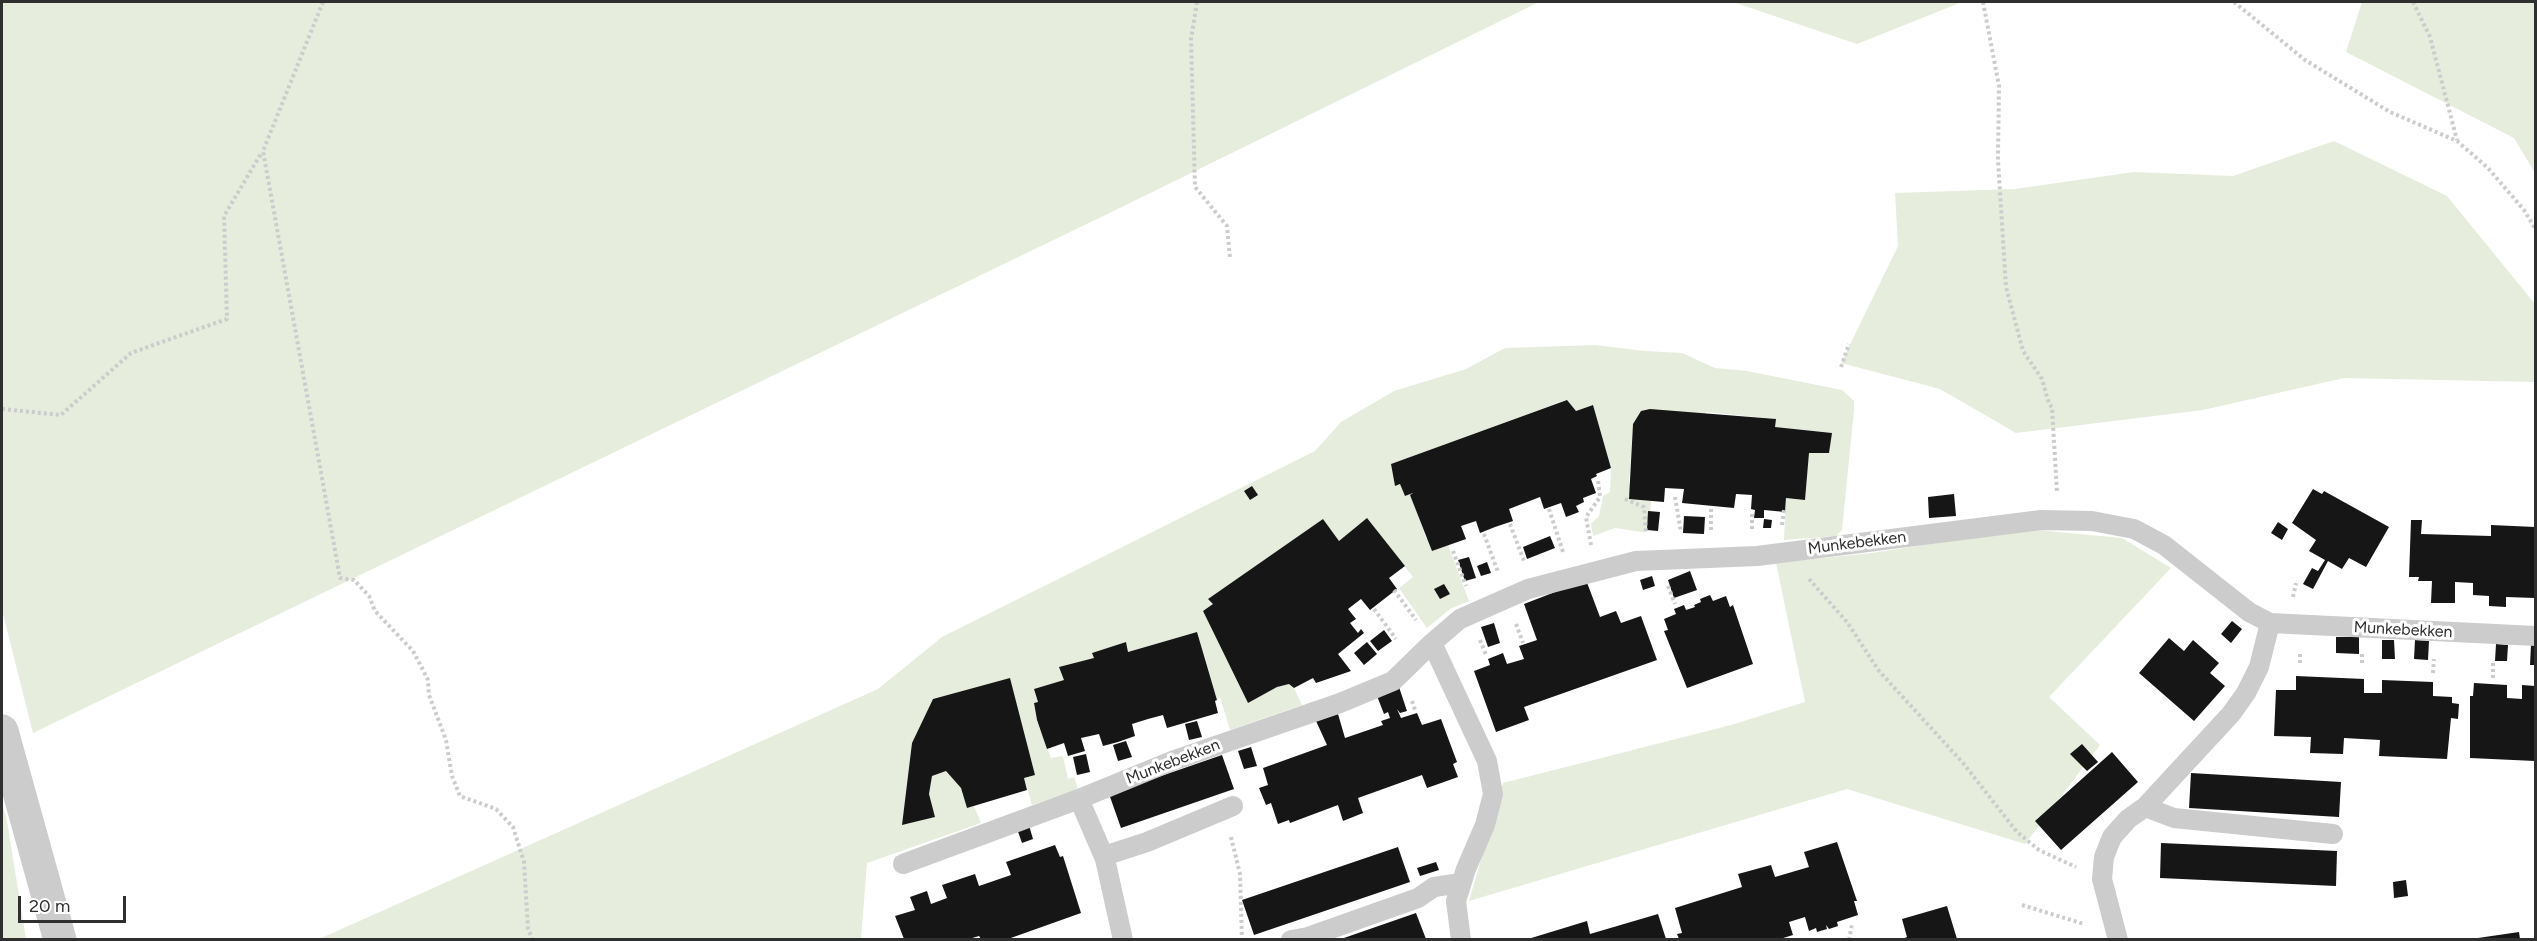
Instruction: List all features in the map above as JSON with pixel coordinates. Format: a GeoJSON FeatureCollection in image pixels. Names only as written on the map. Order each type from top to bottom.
{"type":"FeatureCollection","features":[{"type":"Feature","properties":{"kind":"street"},"geometry":{"type":"LineString","coordinates":[[2,731],[60,939]]}},
{"type":"Feature","properties":{"kind":"lane","name":"Munkebekken"},"geometry":{"type":"LineString","coordinates":[[903,864],[1079,799],[1172,761],[1335,705],[1393,681],[1460,619],[1533,588],[1636,561],[1774,553],[2058,519],[2092,520],[2134,529],[2164,545],[2249,612],[2270,623],[2535,636]]}},
{"type":"Feature","properties":{"kind":"lane"},"geometry":{"type":"LineString","coordinates":[[2118,937],[2102,879],[2104,857],[2112,837],[2128,819],[2145,807],[2231,714],[2246,693],[2259,667],[2270,623]]}},
{"type":"Feature","properties":{"kind":"lane"},"geometry":{"type":"LineString","coordinates":[[1432,643],[1487,761],[1493,794],[1485,825],[1456,901],[1461,939]]}},
{"type":"Feature","properties":{"kind":"lane"},"geometry":{"type":"LineString","coordinates":[[1079,799],[1105,859],[1123,939]]}},
{"type":"Feature","properties":{"kind":"lane"},"geometry":{"type":"LineString","coordinates":[[2145,807],[2174,818],[2333,834]]}},
{"type":"Feature","properties":{"kind":"lane"},"geometry":{"type":"LineString","coordinates":[[1105,859],[1107,855],[1147,842],[1229,808]]}},
{"type":"Feature","properties":{"kind":"lane"},"geometry":{"type":"LineString","coordinates":[[1291,939],[1308,937],[1419,898],[1434,887],[1461,883]]}},
{"type":"Feature","properties":{"kind":"path"},"geometry":{"type":"LineString","coordinates":[[2,409],[61,415],[130,353],[226,319],[224,216],[263,152],[323,2]]}},
{"type":"Feature","properties":{"kind":"path"},"geometry":{"type":"LineString","coordinates":[[1197,2],[1191,39],[1195,187],[1227,226],[1230,258]]}},
{"type":"Feature","properties":{"kind":"path"},"geometry":{"type":"LineString","coordinates":[[1983,2],[1999,86],[1998,160],[2006,287],[2023,351],[2042,380],[2052,407],[2058,519]]}},
{"type":"Feature","properties":{"kind":"path"},"geometry":{"type":"LineString","coordinates":[[2234,2],[2305,60],[2390,112],[2457,141],[2488,168],[2524,210],[2535,230]]}},
{"type":"Feature","properties":{"kind":"path"},"geometry":{"type":"LineString","coordinates":[[2413,2],[2430,37],[2457,141]]}},
{"type":"Feature","properties":{"kind":"path"},"geometry":{"type":"LineString","coordinates":[[263,152],[340,578],[354,580],[369,596],[375,611],[413,651],[428,680],[429,695],[446,740],[452,776],[460,796],[496,809],[513,827],[524,862],[528,929],[533,939]]}},
{"type":"Feature","properties":{"kind":"path"},"geometry":{"type":"LineString","coordinates":[[1841,367],[1849,344]]}},
{"type":"Feature","properties":{"kind":"path"},"geometry":{"type":"LineString","coordinates":[[1588,536],[1586,517],[1600,497],[1598,480]]}},
{"type":"Feature","properties":{"kind":"path"},"geometry":{"type":"LineString","coordinates":[[1675,497],[1681,531]]}},
{"type":"Feature","properties":{"kind":"path"},"geometry":{"type":"LineString","coordinates":[[1625,499],[1644,507],[1646,534]]}},
{"type":"Feature","properties":{"kind":"path"},"geometry":{"type":"LineString","coordinates":[[1549,509],[1562,550]]}},
{"type":"Feature","properties":{"kind":"path"},"geometry":{"type":"LineString","coordinates":[[1711,509],[1711,529]]}},
{"type":"Feature","properties":{"kind":"path"},"geometry":{"type":"LineString","coordinates":[[1781,528],[1784,510]]}},
{"type":"Feature","properties":{"kind":"path"},"geometry":{"type":"LineString","coordinates":[[1752,512],[1752,531]]}},
{"type":"Feature","properties":{"kind":"path"},"geometry":{"type":"LineString","coordinates":[[1510,524],[1525,564]]}},
{"type":"Feature","properties":{"kind":"path"},"geometry":{"type":"LineString","coordinates":[[1484,534],[1498,573]]}},
{"type":"Feature","properties":{"kind":"path"},"geometry":{"type":"LineString","coordinates":[[1453,551],[1465,583]]}},
{"type":"Feature","properties":{"kind":"path"},"geometry":{"type":"LineString","coordinates":[[1774,553],[1814,583],[1847,622],[1879,671],[1963,763],[2017,832],[2039,850],[2102,879]]}},
{"type":"Feature","properties":{"kind":"path"},"geometry":{"type":"LineString","coordinates":[[1394,590],[1417,622]]}},
{"type":"Feature","properties":{"kind":"path"},"geometry":{"type":"LineString","coordinates":[[1374,609],[1396,639]]}},
{"type":"Feature","properties":{"kind":"path"},"geometry":{"type":"LineString","coordinates":[[1229,808],[1240,874],[1242,939]]}},
{"type":"Feature","properties":{"kind":"path"},"geometry":{"type":"LineString","coordinates":[[2022,905],[2118,937]]}},
{"type":"Feature","properties":{"kind":"path"},"geometry":{"type":"LineString","coordinates":[[1849,939],[1852,924]]}},
{"type":"Feature","properties":{"kind":"green space"},"geometry":{"type":"Polygon","coordinates":[[[2,2],[1539,2],[1126,205],[33,733],[2,610],[2,2]]]}},
{"type":"Feature","properties":{"kind":"green space"},"geometry":{"type":"Polygon","coordinates":[[[1733,2],[1962,2],[1857,44],[1733,2]]]}},
{"type":"Feature","properties":{"kind":"green space"},"geometry":{"type":"Polygon","coordinates":[[[2362,2],[2535,2],[2535,173],[2514,138],[2346,52],[2362,2]]]}},
{"type":"Feature","properties":{"kind":"green space"},"geometry":{"type":"Polygon","coordinates":[[[2334,141],[2447,196],[2535,304],[2535,382],[2344,378],[2203,410],[2016,433],[1940,389],[1841,363],[1898,246],[1895,193],[2015,189],[2134,172],[2233,176],[2334,141]]]}},
{"type":"Feature","properties":{"kind":"green space"},"geometry":{"type":"Polygon","coordinates":[[[1596,345],[1682,353],[1715,368],[1747,371],[1842,390],[1854,401],[1854,410],[1842,530],[1836,536],[1784,540],[1786,498],[1805,499],[1809,453],[1829,453],[1831,433],[1775,427],[1775,419],[1706,412],[1705,415],[1641,411],[1633,424],[1629,484],[1651,501],[1649,530],[1642,532],[1615,528],[1593,536],[1591,524],[1599,516],[1603,496],[1610,492],[1611,468],[1592,405],[1576,411],[1566,400],[1391,464],[1395,486],[1400,484],[1405,496],[1413,493],[1411,496],[1426,538],[1448,545],[1469,601],[1450,609],[1427,628],[1399,588],[1413,577],[1367,519],[1339,541],[1323,519],[1209,598],[1213,604],[1203,611],[1248,703],[1277,687],[1289,684],[1294,688],[1302,705],[1230,730],[1220,697],[1217,700],[1197,632],[1128,652],[1126,642],[1092,653],[1094,658],[1064,680],[1034,689],[1038,702],[1034,704],[1037,721],[1051,758],[1063,756],[1068,779],[1074,777],[1078,789],[1032,805],[1024,778],[1035,775],[1010,679],[933,699],[912,743],[902,825],[935,817],[929,794],[932,776],[946,771],[961,788],[967,808],[974,806],[981,823],[867,863],[861,939],[317,940],[878,689],[942,637],[1315,451],[1341,422],[1394,391],[1466,369],[1505,348],[1596,345]]]}},
{"type":"Feature","properties":{"kind":"green space"},"geometry":{"type":"Polygon","coordinates":[[[2027,529],[2122,538],[2171,568],[2049,697],[2100,745],[2025,844],[1847,789],[1469,901],[1503,783],[1731,725],[1805,702],[1776,563],[1872,553],[2027,529]]]}},
{"type":"Feature","properties":{"kind":"green space"},"geometry":{"type":"Polygon","coordinates":[[[2,803],[7,821],[26,939],[2,939],[2,803]]]}},
{"type":"Feature","properties":{"kind":"building"},"geometry":{"type":"Polygon","coordinates":[[[1567,400],[1576,411],[1593,405],[1611,468],[1596,474],[1597,476],[1591,479],[1596,493],[1583,498],[1584,502],[1576,506],[1579,512],[1566,517],[1561,503],[1544,509],[1540,497],[1509,509],[1513,521],[1480,533],[1476,521],[1461,526],[1466,539],[1432,551],[1410,495],[1413,493],[1405,496],[1400,484],[1395,486],[1391,464],[1567,400]]]}},
{"type":"Feature","properties":{"kind":"building"},"geometry":{"type":"Polygon","coordinates":[[[1650,409],[1776,419],[1775,427],[1832,433],[1829,453],[1809,453],[1805,500],[1786,498],[1785,512],[1764,510],[1764,518],[1754,518],[1755,510],[1751,509],[1752,495],[1736,494],[1734,508],[1682,503],[1684,489],[1665,488],[1664,502],[1629,499],[1633,424],[1641,411],[1650,409]]]}},
{"type":"Feature","properties":{"kind":"building"},"geometry":{"type":"Polygon","coordinates":[[[1252,486],[1258,495],[1250,500],[1244,491],[1252,486]]]}},
{"type":"Feature","properties":{"kind":"building"},"geometry":{"type":"Polygon","coordinates":[[[2313,489],[2322,494],[2324,491],[2389,527],[2366,567],[2349,558],[2342,569],[2328,561],[2313,589],[2303,584],[2312,568],[2318,571],[2325,560],[2309,551],[2316,540],[2292,523],[2313,489]]]}},
{"type":"Feature","properties":{"kind":"building"},"geometry":{"type":"Polygon","coordinates":[[[1954,494],[1956,516],[1929,518],[1928,497],[1954,494]]]}},
{"type":"Feature","properties":{"kind":"building"},"geometry":{"type":"Polygon","coordinates":[[[1648,511],[1660,512],[1658,531],[1647,530],[1648,511]]]}},
{"type":"Feature","properties":{"kind":"building"},"geometry":{"type":"Polygon","coordinates":[[[1684,516],[1705,517],[1704,534],[1683,533],[1684,516]]]}},
{"type":"Feature","properties":{"kind":"building"},"geometry":{"type":"Polygon","coordinates":[[[1367,518],[1405,566],[1389,578],[1397,589],[1370,610],[1361,599],[1348,609],[1356,619],[1350,623],[1358,633],[1361,629],[1364,633],[1338,654],[1351,671],[1316,683],[1313,678],[1294,688],[1289,684],[1277,687],[1248,703],[1203,611],[1213,604],[1208,599],[1323,519],[1339,541],[1367,518]]]}},
{"type":"Feature","properties":{"kind":"building"},"geometry":{"type":"Polygon","coordinates":[[[1764,519],[1772,520],[1771,528],[1763,528],[1764,519]]]}},
{"type":"Feature","properties":{"kind":"building"},"geometry":{"type":"Polygon","coordinates":[[[2411,520],[2422,520],[2421,534],[2491,536],[2491,525],[2535,527],[2535,598],[2506,597],[2506,607],[2489,606],[2489,596],[2473,595],[2473,583],[2455,582],[2455,603],[2431,603],[2432,581],[2418,581],[2419,577],[2409,577],[2411,520]]]}},
{"type":"Feature","properties":{"kind":"building"},"geometry":{"type":"Polygon","coordinates":[[[2278,522],[2288,529],[2282,540],[2271,533],[2278,522]]]}},
{"type":"Feature","properties":{"kind":"building"},"geometry":{"type":"Polygon","coordinates":[[[1550,536],[1555,548],[1527,559],[1523,547],[1550,536]]]}},
{"type":"Feature","properties":{"kind":"building"},"geometry":{"type":"Polygon","coordinates":[[[1469,557],[1476,578],[1465,581],[1458,560],[1469,557]]]}},
{"type":"Feature","properties":{"kind":"building"},"geometry":{"type":"Polygon","coordinates":[[[1487,562],[1491,573],[1481,576],[1477,566],[1487,562]]]}},
{"type":"Feature","properties":{"kind":"building"},"geometry":{"type":"Polygon","coordinates":[[[1690,571],[1697,590],[1674,598],[1668,580],[1690,571]]]}},
{"type":"Feature","properties":{"kind":"building"},"geometry":{"type":"Polygon","coordinates":[[[1652,576],[1655,586],[1643,590],[1640,580],[1652,576]]]}},
{"type":"Feature","properties":{"kind":"building"},"geometry":{"type":"Polygon","coordinates":[[[1586,580],[1600,617],[1616,611],[1621,623],[1641,616],[1657,660],[1524,707],[1529,720],[1496,732],[1474,671],[1490,665],[1488,659],[1503,653],[1507,664],[1524,659],[1519,646],[1537,640],[1524,604],[1586,580]]]}},
{"type":"Feature","properties":{"kind":"building"},"geometry":{"type":"Polygon","coordinates":[[[1444,584],[1450,594],[1440,599],[1434,589],[1444,584]]]}},
{"type":"Feature","properties":{"kind":"building"},"geometry":{"type":"Polygon","coordinates":[[[1710,595],[1713,601],[1726,596],[1730,607],[1733,605],[1753,664],[1687,688],[1664,631],[1668,630],[1664,619],[1676,614],[1674,609],[1684,605],[1686,610],[1695,607],[1694,605],[1701,602],[1700,599],[1710,595]]]}},
{"type":"Feature","properties":{"kind":"building"},"geometry":{"type":"Polygon","coordinates":[[[2232,621],[2242,629],[2231,643],[2221,634],[2232,621]]]}},
{"type":"Feature","properties":{"kind":"building"},"geometry":{"type":"Polygon","coordinates":[[[1494,623],[1500,643],[1488,647],[1481,627],[1494,623]]]}},
{"type":"Feature","properties":{"kind":"building"},"geometry":{"type":"Polygon","coordinates":[[[1384,630],[1392,641],[1378,651],[1370,641],[1384,630]]]}},
{"type":"Feature","properties":{"kind":"building"},"geometry":{"type":"Polygon","coordinates":[[[1197,632],[1217,700],[1215,701],[1218,713],[1167,728],[1163,715],[1148,719],[1132,724],[1135,736],[1103,746],[1099,734],[1081,738],[1085,751],[1068,756],[1064,743],[1047,749],[1037,720],[1034,703],[1038,702],[1034,689],[1064,680],[1059,667],[1094,658],[1092,653],[1126,642],[1128,652],[1197,632]]]}},
{"type":"Feature","properties":{"kind":"building"},"geometry":{"type":"Polygon","coordinates":[[[2336,637],[2359,637],[2359,654],[2336,653],[2336,637]]]}},
{"type":"Feature","properties":{"kind":"building"},"geometry":{"type":"Polygon","coordinates":[[[2169,638],[2184,651],[2193,640],[2219,663],[2210,673],[2225,686],[2194,721],[2139,673],[2169,638]]]}},
{"type":"Feature","properties":{"kind":"building"},"geometry":{"type":"Polygon","coordinates":[[[2382,640],[2394,640],[2395,659],[2382,659],[2382,640]]]}},
{"type":"Feature","properties":{"kind":"building"},"geometry":{"type":"Polygon","coordinates":[[[2415,640],[2429,641],[2428,660],[2414,659],[2415,640]]]}},
{"type":"Feature","properties":{"kind":"building"},"geometry":{"type":"Polygon","coordinates":[[[1367,642],[1377,654],[1364,665],[1354,653],[1367,642]]]}},
{"type":"Feature","properties":{"kind":"building"},"geometry":{"type":"Polygon","coordinates":[[[2496,644],[2508,645],[2507,661],[2495,661],[2496,644]]]}},
{"type":"Feature","properties":{"kind":"building"},"geometry":{"type":"Polygon","coordinates":[[[2531,645],[2535,645],[2535,665],[2530,665],[2531,645]]]}},
{"type":"Feature","properties":{"kind":"building"},"geometry":{"type":"Polygon","coordinates":[[[2296,676],[2364,679],[2364,693],[2382,693],[2382,680],[2433,682],[2433,696],[2452,697],[2452,703],[2459,704],[2458,719],[2451,718],[2447,759],[2379,756],[2380,740],[2344,738],[2343,754],[2310,753],[2311,737],[2274,736],[2276,690],[2296,690],[2296,676]]]}},
{"type":"Feature","properties":{"kind":"building"},"geometry":{"type":"Polygon","coordinates":[[[1010,678],[1035,775],[1024,778],[1027,790],[967,808],[961,788],[946,771],[932,776],[929,794],[935,817],[902,825],[912,743],[933,699],[1010,678]]]}},
{"type":"Feature","properties":{"kind":"building"},"geometry":{"type":"Polygon","coordinates":[[[2474,683],[2507,685],[2507,698],[2522,699],[2522,685],[2535,686],[2535,761],[2470,758],[2470,696],[2473,696],[2474,683]]]}},
{"type":"Feature","properties":{"kind":"building"},"geometry":{"type":"Polygon","coordinates":[[[1399,687],[1407,711],[1400,713],[1397,709],[1401,718],[1417,713],[1422,725],[1441,719],[1457,762],[1453,764],[1458,777],[1427,788],[1422,775],[1358,798],[1363,813],[1343,821],[1338,805],[1290,823],[1289,820],[1278,824],[1271,803],[1266,805],[1259,788],[1268,785],[1263,768],[1327,745],[1316,721],[1338,714],[1345,738],[1383,725],[1381,721],[1390,718],[1388,712],[1384,714],[1377,696],[1399,687]]]}},
{"type":"Feature","properties":{"kind":"building"},"geometry":{"type":"Polygon","coordinates":[[[1197,721],[1202,737],[1189,740],[1185,724],[1197,721]]]}},
{"type":"Feature","properties":{"kind":"building"},"geometry":{"type":"Polygon","coordinates":[[[1126,741],[1132,757],[1118,761],[1113,745],[1126,741]]]}},
{"type":"Feature","properties":{"kind":"building"},"geometry":{"type":"Polygon","coordinates":[[[2082,744],[2098,762],[2087,771],[2070,754],[2082,744]]]}},
{"type":"Feature","properties":{"kind":"building"},"geometry":{"type":"Polygon","coordinates":[[[1251,747],[1257,766],[1244,769],[1238,751],[1251,747]]]}},
{"type":"Feature","properties":{"kind":"building"},"geometry":{"type":"Polygon","coordinates":[[[2112,752],[2138,782],[2061,850],[2035,821],[2112,752]]]}},
{"type":"Feature","properties":{"kind":"building"},"geometry":{"type":"Polygon","coordinates":[[[1086,754],[1090,772],[1077,775],[1073,757],[1086,754]]]}},
{"type":"Feature","properties":{"kind":"building"},"geometry":{"type":"Polygon","coordinates":[[[1222,755],[1234,789],[1121,828],[1109,794],[1222,755]]]}},
{"type":"Feature","properties":{"kind":"building"},"geometry":{"type":"Polygon","coordinates":[[[2191,773],[2341,782],[2339,817],[2189,808],[2191,773]]]}},
{"type":"Feature","properties":{"kind":"building"},"geometry":{"type":"Polygon","coordinates":[[[1028,822],[1033,839],[1022,843],[1016,826],[1028,822]]]}},
{"type":"Feature","properties":{"kind":"building"},"geometry":{"type":"Polygon","coordinates":[[[1837,842],[1857,901],[1854,901],[1858,915],[1837,922],[1838,926],[1829,929],[1826,925],[1827,929],[1817,932],[1816,928],[1809,931],[1805,917],[1789,922],[1793,935],[1780,939],[1679,939],[1677,934],[1682,933],[1675,908],[1742,887],[1738,874],[1771,865],[1775,877],[1809,867],[1804,852],[1837,842]]]}},
{"type":"Feature","properties":{"kind":"building"},"geometry":{"type":"Polygon","coordinates":[[[2161,843],[2337,851],[2336,886],[2160,878],[2161,843]]]}},
{"type":"Feature","properties":{"kind":"building"},"geometry":{"type":"Polygon","coordinates":[[[1055,845],[1060,857],[1063,856],[1081,913],[1008,939],[981,939],[979,936],[969,939],[904,939],[895,916],[915,910],[910,897],[927,891],[931,904],[947,898],[942,885],[975,874],[979,886],[1011,875],[1006,862],[1055,845]]]}},
{"type":"Feature","properties":{"kind":"building"},"geometry":{"type":"Polygon","coordinates":[[[1398,847],[1410,882],[1254,935],[1242,900],[1398,847]]]}},
{"type":"Feature","properties":{"kind":"building"},"geometry":{"type":"Polygon","coordinates":[[[1436,862],[1439,870],[1420,876],[1417,868],[1436,862]]]}},
{"type":"Feature","properties":{"kind":"building"},"geometry":{"type":"Polygon","coordinates":[[[2406,880],[2408,896],[2394,898],[2393,882],[2406,880]]]}},
{"type":"Feature","properties":{"kind":"building"},"geometry":{"type":"Polygon","coordinates":[[[1947,906],[1957,939],[1902,939],[1907,937],[1902,919],[1947,906]]]}},
{"type":"Feature","properties":{"kind":"building"},"geometry":{"type":"Polygon","coordinates":[[[1416,913],[1426,939],[1341,939],[1416,913]]]}},
{"type":"Feature","properties":{"kind":"building"},"geometry":{"type":"Polygon","coordinates":[[[1658,914],[1666,939],[1528,939],[1587,921],[1590,934],[1658,914]]]}},
{"type":"Feature","properties":{"kind":"building"},"geometry":{"type":"Polygon","coordinates":[[[2519,932],[2520,939],[2478,939],[2478,938],[2519,932]]]}}]}
